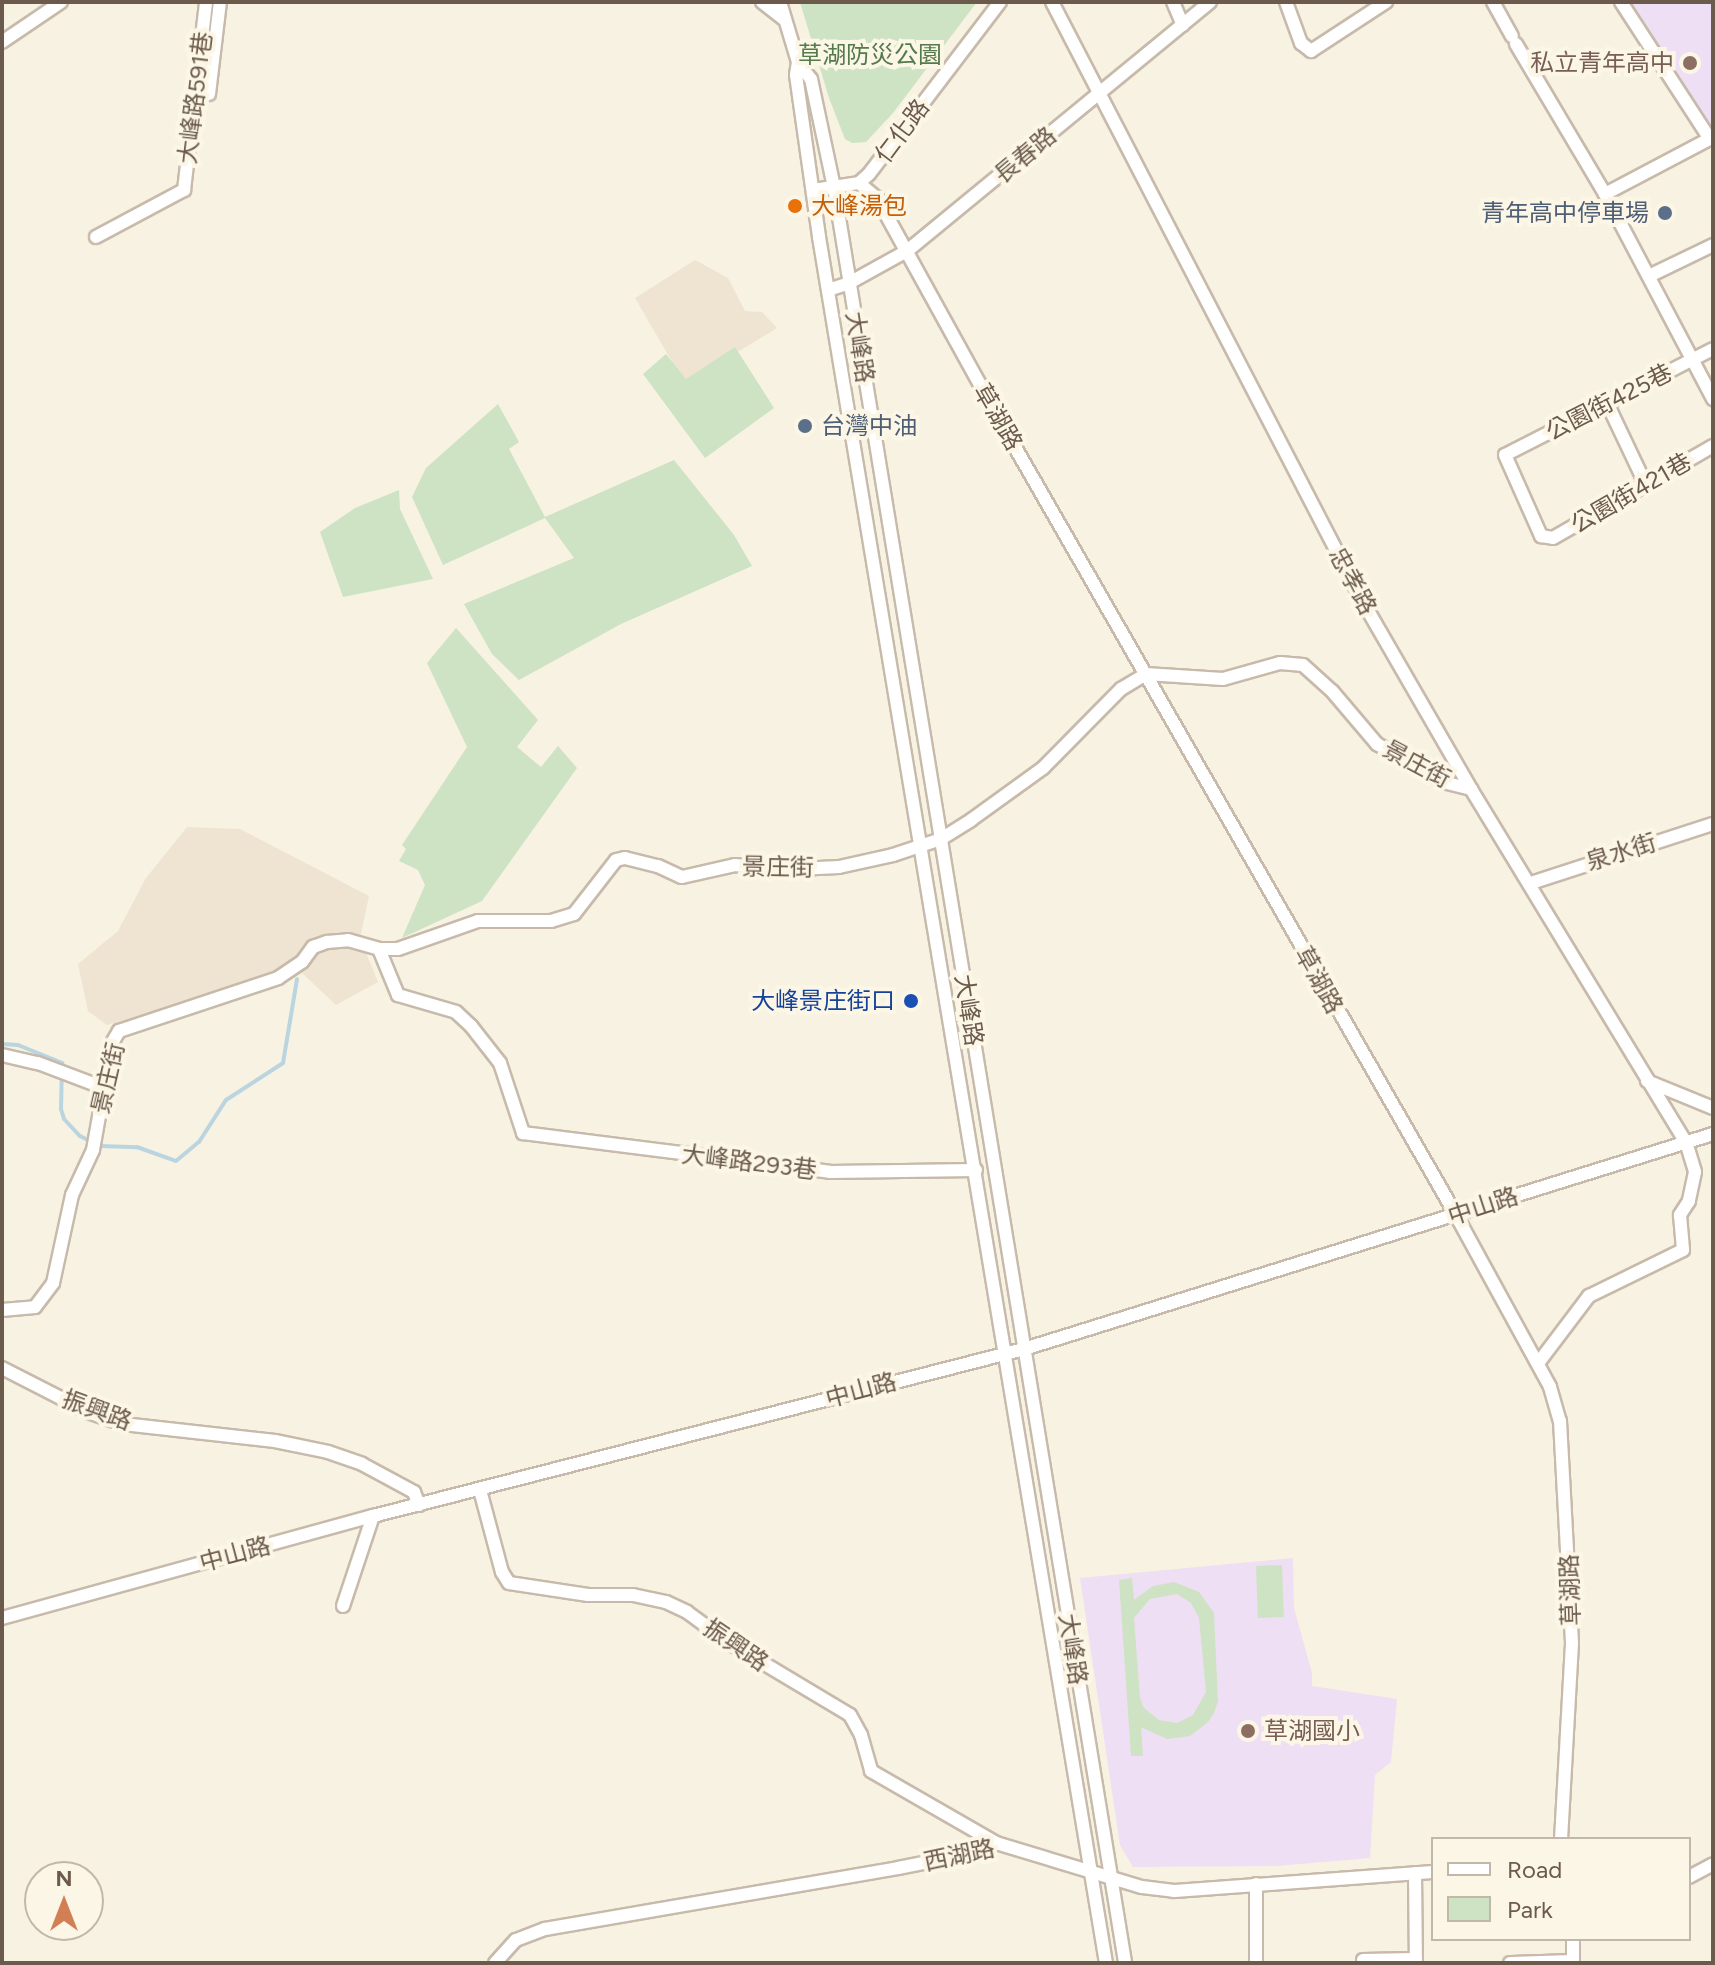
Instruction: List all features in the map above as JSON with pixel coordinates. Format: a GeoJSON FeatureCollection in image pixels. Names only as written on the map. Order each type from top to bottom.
{"type":"FeatureCollection","features":[{"type":"Feature","properties":{"kind":"street"},"geometry":{"type":"LineString","coordinates":[[2,42],[61,2]]}},
{"type":"Feature","properties":{"kind":"street","name":"大峰路591巷"},"geometry":{"type":"LineString","coordinates":[[96,237],[184,190],[206,2]]}},
{"type":"Feature","properties":{"kind":"street"},"geometry":{"type":"LineString","coordinates":[[209,94],[220,2]]}},
{"type":"Feature","properties":{"kind":"street"},"geometry":{"type":"LineString","coordinates":[[762,2],[784,19]]}},
{"type":"Feature","properties":{"kind":"street","name":"大峰路"},"geometry":{"type":"LineString","coordinates":[[780,2],[798,62],[811,79],[834,187],[1125,1963]]}},
{"type":"Feature","properties":{"kind":"street","name":"仁化路"},"geometry":{"type":"LineString","coordinates":[[813,190],[859,183],[1000,2]]}},
{"type":"Feature","properties":{"kind":"street","name":"忠孝路"},"geometry":{"type":"LineString","coordinates":[[1052,2],[1363,602],[1471,789],[1686,1142]]}},
{"type":"Feature","properties":{"kind":"street"},"geometry":{"type":"LineString","coordinates":[[1173,2],[1183,25]]}},
{"type":"Feature","properties":{"kind":"street","name":"長春路"},"geometry":{"type":"LineString","coordinates":[[828,290],[849,283],[907,251],[1210,2]]}},
{"type":"Feature","properties":{"kind":"street"},"geometry":{"type":"LineString","coordinates":[[1286,2],[1301,43],[1311,51],[1386,2]]}},
{"type":"Feature","properties":{"kind":"street"},"geometry":{"type":"LineString","coordinates":[[1493,2],[1605,194],[1713,399]]}},
{"type":"Feature","properties":{"kind":"street"},"geometry":{"type":"LineString","coordinates":[[1605,194],[1711,138],[1621,2]]}},
{"type":"Feature","properties":{"kind":"street","name":"大峰路"},"geometry":{"type":"LineString","coordinates":[[798,62],[796,75],[828,290],[1106,1963]]}},
{"type":"Feature","properties":{"kind":"street","name":"草湖路"},"geometry":{"type":"LineString","coordinates":[[859,183],[877,198],[996,414],[1539,1362],[1560,1421],[1570,1578],[1572,1643],[1561,1837]]}},
{"type":"Feature","properties":{"kind":"street"},"geometry":{"type":"LineString","coordinates":[[1649,276],[1713,245]]}},
{"type":"Feature","properties":{"kind":"street","name":"公園街425巷"},"geometry":{"type":"LineString","coordinates":[[1505,455],[1713,349]]}},
{"type":"Feature","properties":{"kind":"street"},"geometry":{"type":"LineString","coordinates":[[1607,403],[1646,485]]}},
{"type":"Feature","properties":{"kind":"street","name":"公園街421巷"},"geometry":{"type":"LineString","coordinates":[[1505,455],[1541,536],[1553,538],[1713,446]]}},
{"type":"Feature","properties":{"kind":"street","name":"景庄街"},"geometry":{"type":"LineString","coordinates":[[2,1310],[35,1307],[53,1283],[72,1195],[93,1150],[112,1043],[119,1031],[278,978],[302,962],[313,947],[327,942],[348,940],[379,949],[398,949],[478,921],[551,921],[574,914],[616,860],[625,858],[658,866],[682,877],[735,865],[777,870],[839,867],[893,855],[941,839],[1043,768],[1121,689],[1146,674],[1223,679],[1280,663],[1303,665],[1332,691],[1377,744],[1443,782],[1471,789]]}},
{"type":"Feature","properties":{"kind":"street","name":"泉水街"},"geometry":{"type":"LineString","coordinates":[[1531,883],[1559,871],[1713,824]]}},
{"type":"Feature","properties":{"kind":"street","name":"大峰路293巷"},"geometry":{"type":"LineString","coordinates":[[379,949],[398,995],[456,1012],[500,1063],[523,1133],[830,1172],[976,1170]]}},
{"type":"Feature","properties":{"kind":"street"},"geometry":{"type":"LineString","coordinates":[[2,1055],[38,1063],[104,1088]]}},
{"type":"Feature","properties":{"kind":"street"},"geometry":{"type":"LineString","coordinates":[[1647,1081],[1713,1108]]}},
{"type":"Feature","properties":{"kind":"street","name":"中山路"},"geometry":{"type":"LineString","coordinates":[[2,1618],[373,1516],[1024,1349],[1713,1134]]}},
{"type":"Feature","properties":{"kind":"street"},"geometry":{"type":"LineString","coordinates":[[1539,1362],[1589,1296],[1683,1250],[1680,1215],[1689,1201],[1695,1172],[1686,1142]]}},
{"type":"Feature","properties":{"kind":"street","name":"振興路"},"geometry":{"type":"LineString","coordinates":[[2,1368],[88,1412],[123,1424],[275,1441],[328,1452],[362,1464],[414,1492],[419,1505]]}},
{"type":"Feature","properties":{"kind":"street","name":"振興路"},"geometry":{"type":"LineString","coordinates":[[480,1490],[502,1572],[509,1583],[588,1595],[633,1595],[666,1602],[687,1612],[728,1642],[850,1715],[861,1735],[871,1771],[996,1843]]}},
{"type":"Feature","properties":{"kind":"street"},"geometry":{"type":"LineString","coordinates":[[343,1606],[373,1516]]}},
{"type":"Feature","properties":{"kind":"street","name":"西湖路"},"geometry":{"type":"LineString","coordinates":[[495,1963],[516,1940],[545,1929],[898,1868],[973,1853],[996,1843],[1142,1887],[1174,1891],[1431,1872]]}},
{"type":"Feature","properties":{"kind":"street"},"geometry":{"type":"LineString","coordinates":[[1691,1876],[1713,1864]]}},
{"type":"Feature","properties":{"kind":"street"},"geometry":{"type":"LineString","coordinates":[[1363,1960],[1416,1961],[1415,1873]]}},
{"type":"Feature","properties":{"kind":"street"},"geometry":{"type":"LineString","coordinates":[[1256,1884],[1256,1963]]}},
{"type":"Feature","properties":{"kind":"street"},"geometry":{"type":"LineString","coordinates":[[1510,1963],[1573,1962],[1573,1941]]}},
{"type":"Feature","properties":{"kind":"shaded area","name":"私立青年高中"},"geometry":{"type":"Polygon","coordinates":[[[1626,2],[1713,2],[1713,126],[1706,125],[1626,2]]]}},
{"type":"Feature","properties":{"kind":"shaded area"},"geometry":{"type":"Polygon","coordinates":[[[695,260],[728,278],[745,311],[762,312],[777,328],[685,384],[635,298],[695,260]]]}},
{"type":"Feature","properties":{"kind":"shaded area"},"geometry":{"type":"Polygon","coordinates":[[[187,827],[240,829],[369,896],[360,938],[378,982],[336,1005],[301,972],[107,1025],[88,1011],[78,964],[118,931],[146,878],[187,827]]]}},
{"type":"Feature","properties":{"kind":"shaded area","name":"草湖國小"},"geometry":{"type":"Polygon","coordinates":[[[1293,1558],[1294,1608],[1312,1673],[1312,1686],[1397,1699],[1391,1762],[1375,1775],[1370,1858],[1276,1866],[1133,1867],[1120,1845],[1080,1578],[1293,1558]]]}},
{"type":"Feature","properties":{"kind":"green space","name":"草湖防災公園"},"geometry":{"type":"Polygon","coordinates":[[[800,2],[977,2],[893,113],[866,142],[852,143],[845,139],[829,98],[800,2]]]}},
{"type":"Feature","properties":{"kind":"green space"},"geometry":{"type":"Polygon","coordinates":[[[735,347],[774,408],[705,458],[643,374],[666,354],[686,379],[735,347]]]}},
{"type":"Feature","properties":{"kind":"green space"},"geometry":{"type":"Polygon","coordinates":[[[498,404],[519,442],[509,449],[545,517],[674,460],[734,535],[752,566],[621,624],[519,680],[492,654],[464,604],[574,558],[545,518],[443,565],[412,497],[426,468],[498,404]]]}},
{"type":"Feature","properties":{"kind":"green space"},"geometry":{"type":"Polygon","coordinates":[[[399,490],[400,509],[433,579],[343,597],[320,532],[355,508],[399,490]]]}},
{"type":"Feature","properties":{"kind":"green space"},"geometry":{"type":"Polygon","coordinates":[[[456,628],[538,720],[517,747],[541,767],[558,746],[577,768],[482,901],[402,938],[425,885],[418,870],[399,861],[406,849],[402,845],[467,747],[427,663],[456,628]]]}},
{"type":"Feature","properties":{"kind":"green space"},"geometry":{"type":"Polygon","coordinates":[[[1282,1565],[1284,1617],[1258,1618],[1256,1566],[1282,1565]]]}},
{"type":"Feature","properties":{"kind":"green space"},"geometry":{"type":"Polygon","coordinates":[[[1132,1578],[1134,1600],[1153,1586],[1174,1582],[1199,1592],[1214,1613],[1218,1701],[1214,1713],[1190,1736],[1167,1739],[1141,1727],[1143,1756],[1131,1756],[1119,1580],[1132,1578]],[[1177,1594],[1150,1599],[1134,1618],[1140,1698],[1144,1708],[1159,1720],[1177,1723],[1193,1715],[1206,1692],[1199,1618],[1191,1603],[1177,1594]]]}},
{"type":"Feature","properties":{"kind":"waterway"},"geometry":{"type":"LineString","coordinates":[[2,1044],[18,1045],[62,1063],[61,1109],[64,1119],[80,1136],[100,1146],[137,1147],[176,1161],[199,1142],[226,1100],[283,1063],[297,979]]}},
{"type":"Feature","properties":{"kind":"place","name":"私立青年高中"},"geometry":{"type":"Point","coordinates":[1690,63]}},
{"type":"Feature","properties":{"kind":"place","name":"大峰湯包"},"geometry":{"type":"Point","coordinates":[795,206]}},
{"type":"Feature","properties":{"kind":"place","name":"青年高中停車場"},"geometry":{"type":"Point","coordinates":[1665,213]}},
{"type":"Feature","properties":{"kind":"place","name":"台灣中油"},"geometry":{"type":"Point","coordinates":[805,426]}},
{"type":"Feature","properties":{"kind":"place","name":"大峰景庄街口"},"geometry":{"type":"Point","coordinates":[911,1001]}},
{"type":"Feature","properties":{"kind":"place","name":"草湖國小"},"geometry":{"type":"Point","coordinates":[1248,1731]}}]}
